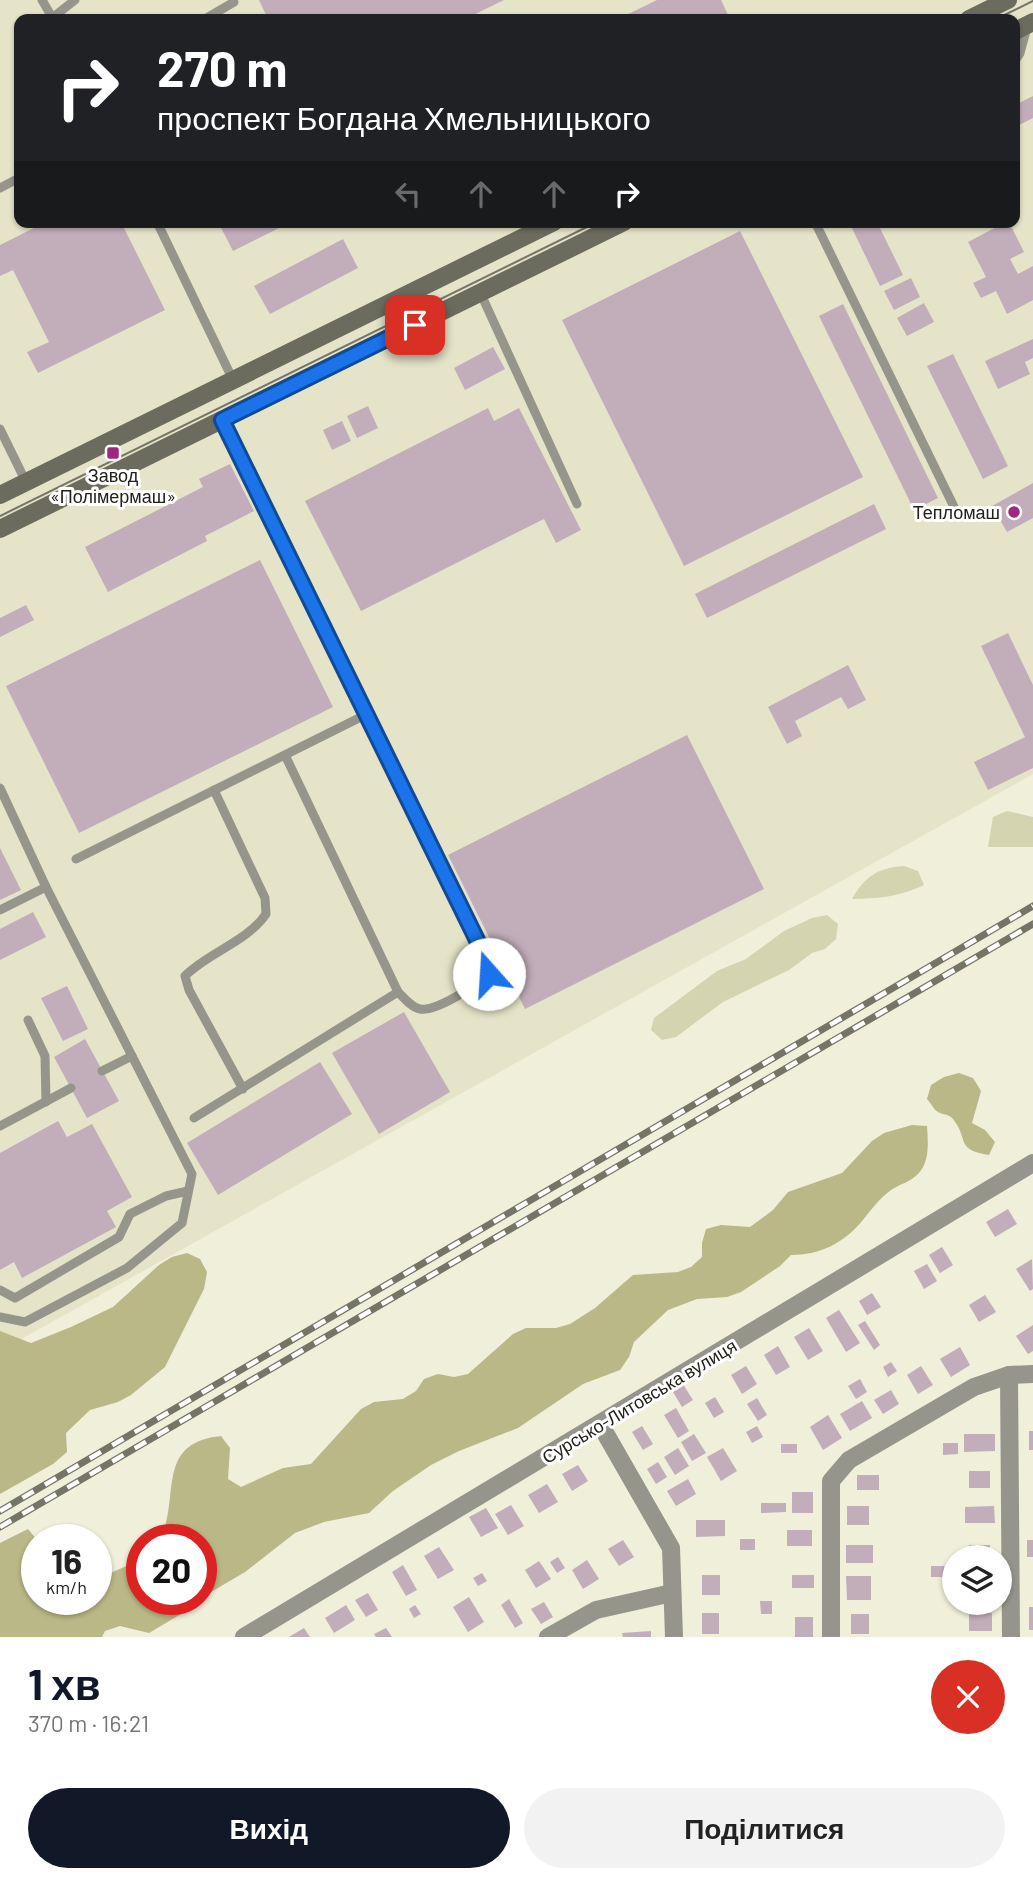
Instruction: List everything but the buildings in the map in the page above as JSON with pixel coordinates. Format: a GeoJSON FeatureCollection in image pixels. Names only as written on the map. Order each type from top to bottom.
{"type":"FeatureCollection","features":[{"type":"Feature","properties":{"kind":"main road"},"geometry":{"type":"LineString","coordinates":[[979,14],[1008,0]]}},
{"type":"Feature","properties":{"kind":"main road"},"geometry":{"type":"LineString","coordinates":[[0,495],[542,228]]}},
{"type":"Feature","properties":{"kind":"main road"},"geometry":{"type":"LineString","coordinates":[[0,529],[612,228]]}},
{"type":"Feature","properties":{"kind":"street","name":"Сурсько-Литовська вулиця"},"geometry":{"type":"LineString","coordinates":[[244,1637],[1033,1163]]}},
{"type":"Feature","properties":{"kind":"street"},"geometry":{"type":"LineString","coordinates":[[831,1637],[831,1481],[849,1460],[974,1387],[1009,1375],[1033,1374]]}},
{"type":"Feature","properties":{"kind":"street"},"geometry":{"type":"LineString","coordinates":[[1009,1375],[1011,1637]]}},
{"type":"Feature","properties":{"kind":"street"},"geometry":{"type":"LineString","coordinates":[[600,1424],[671,1548],[674,1637]]}},
{"type":"Feature","properties":{"kind":"street"},"geometry":{"type":"LineString","coordinates":[[548,1637],[596,1610],[672,1593]]}},
{"type":"Feature","properties":{"kind":"lane"},"geometry":{"type":"LineString","coordinates":[[58,14],[75,0]]}},
{"type":"Feature","properties":{"kind":"lane"},"geometry":{"type":"LineString","coordinates":[[214,14],[234,2]]}},
{"type":"Feature","properties":{"kind":"lane"},"geometry":{"type":"LineString","coordinates":[[1020,53],[1025,26]]}},
{"type":"Feature","properties":{"kind":"lane"},"geometry":{"type":"LineString","coordinates":[[160,228],[233,380]]}},
{"type":"Feature","properties":{"kind":"lane"},"geometry":{"type":"LineString","coordinates":[[818,228],[958,514]]}},
{"type":"Feature","properties":{"kind":"lane"},"geometry":{"type":"LineString","coordinates":[[480,292],[577,504]]}},
{"type":"Feature","properties":{"kind":"lane"},"geometry":{"type":"LineString","coordinates":[[222,420],[487,961],[489,974],[481,982],[430,1010],[416,1009],[398,992],[285,755]]}},
{"type":"Feature","properties":{"kind":"lane"},"geometry":{"type":"LineString","coordinates":[[0,429],[26,482]]}},
{"type":"Feature","properties":{"kind":"lane"},"geometry":{"type":"LineString","coordinates":[[76,859],[367,714]]}},
{"type":"Feature","properties":{"kind":"lane"},"geometry":{"type":"LineString","coordinates":[[0,788],[46,887],[192,1174],[182,1223],[127,1268],[25,1322],[0,1317]]}},
{"type":"Feature","properties":{"kind":"lane"},"geometry":{"type":"LineString","coordinates":[[214,790],[265,898],[266,914],[259,925],[194,967],[185,976],[189,990],[243,1089]]}},
{"type":"Feature","properties":{"kind":"lane"},"geometry":{"type":"LineString","coordinates":[[0,910],[46,887]]}},
{"type":"Feature","properties":{"kind":"lane"},"geometry":{"type":"LineString","coordinates":[[194,1118],[398,992]]}},
{"type":"Feature","properties":{"kind":"lane"},"geometry":{"type":"LineString","coordinates":[[28,1020],[44,1056],[46,1102]]}},
{"type":"Feature","properties":{"kind":"lane"},"geometry":{"type":"LineString","coordinates":[[102,1071],[132,1056]]}},
{"type":"Feature","properties":{"kind":"lane"},"geometry":{"type":"LineString","coordinates":[[0,1126],[71,1088]]}},
{"type":"Feature","properties":{"kind":"lane"},"geometry":{"type":"LineString","coordinates":[[0,1290],[15,1298],[119,1237],[130,1214],[166,1196],[188,1191]]}},
{"type":"Feature","properties":{"kind":"shaded area"},"geometry":{"type":"Polygon","coordinates":[[[0,0],[1033,0],[1033,774],[0,1351],[0,0]]]}},
{"type":"Feature","properties":{"kind":"shaded area"},"geometry":{"type":"Polygon","coordinates":[[[1007,811],[1033,817],[1033,847],[988,847],[993,817],[1007,811]]]}},
{"type":"Feature","properties":{"kind":"shaded area"},"geometry":{"type":"Polygon","coordinates":[[[904,866],[918,871],[924,885],[889,896],[852,899],[862,884],[873,875],[904,866]]]}},
{"type":"Feature","properties":{"kind":"shaded area"},"geometry":{"type":"Polygon","coordinates":[[[827,915],[838,924],[836,939],[825,949],[812,953],[789,970],[723,1002],[676,1037],[662,1040],[651,1030],[654,1018],[717,971],[746,959],[784,931],[812,918],[827,915]]]}},
{"type":"Feature","properties":{"kind":"shaded area"},"geometry":{"type":"Polygon","coordinates":[[[959,1073],[973,1078],[981,1091],[972,1123],[985,1130],[995,1142],[989,1155],[967,1147],[953,1119],[937,1111],[927,1099],[931,1085],[944,1077],[959,1073]]]}},
{"type":"Feature","properties":{"kind":"shaded area"},"geometry":{"type":"Polygon","coordinates":[[[912,1125],[927,1126],[928,1151],[923,1168],[913,1179],[887,1193],[855,1229],[839,1242],[811,1253],[791,1255],[780,1266],[741,1292],[727,1297],[697,1299],[668,1310],[634,1342],[629,1357],[620,1370],[583,1384],[518,1428],[431,1465],[393,1491],[369,1513],[324,1522],[295,1533],[245,1572],[217,1589],[217,1524],[166,1524],[173,1475],[178,1461],[186,1449],[200,1441],[221,1436],[230,1448],[228,1479],[241,1487],[283,1468],[311,1464],[361,1409],[374,1402],[403,1399],[416,1391],[424,1379],[438,1374],[454,1377],[468,1374],[513,1334],[526,1328],[556,1328],[570,1324],[595,1308],[633,1275],[678,1272],[691,1267],[702,1257],[706,1229],[721,1225],[750,1227],[773,1210],[788,1192],[842,1173],[872,1141],[884,1133],[912,1125]]]}},
{"type":"Feature","properties":{"kind":"shaded area"},"geometry":{"type":"Polygon","coordinates":[[[187,1253],[200,1259],[207,1272],[204,1289],[165,1367],[131,1395],[118,1402],[90,1410],[66,1433],[67,1452],[53,1464],[0,1494],[0,1331],[31,1343],[71,1327],[113,1307],[159,1265],[172,1257],[187,1253]]]}},
{"type":"Feature","properties":{"kind":"shaded area"},"geometry":{"type":"Polygon","coordinates":[[[21,1532],[21,1615],[112,1615],[112,1572],[126,1566],[126,1615],[179,1615],[149,1633],[120,1626],[105,1631],[102,1637],[0,1637],[0,1543],[21,1532]]]}},
{"type":"Feature","properties":{"kind":"tram line"},"geometry":{"type":"LineString","coordinates":[[1006,14],[1033,1]]}},
{"type":"Feature","properties":{"kind":"tram line"},"geometry":{"type":"LineString","coordinates":[[0,516],[585,228]]}},
{"type":"Feature","properties":{"kind":"railway"},"geometry":{"type":"LineString","coordinates":[[0,1511],[1033,906]]}},
{"type":"Feature","properties":{"kind":"railway"},"geometry":{"type":"LineString","coordinates":[[0,1527],[1033,924]]}},
{"type":"Feature","properties":{"kind":"place","name":"Завод «Полімермаш»"},"geometry":{"type":"Point","coordinates":[113,453]}},
{"type":"Feature","properties":{"kind":"place","name":"Тепломаш"},"geometry":{"type":"Point","coordinates":[1014,512]}},
{"type":"Feature","properties":{"kind":"route"},"geometry":{"type":"LineString","coordinates":[[415,325],[222,420],[475,936],[487,961],[489,974]]}}]}
